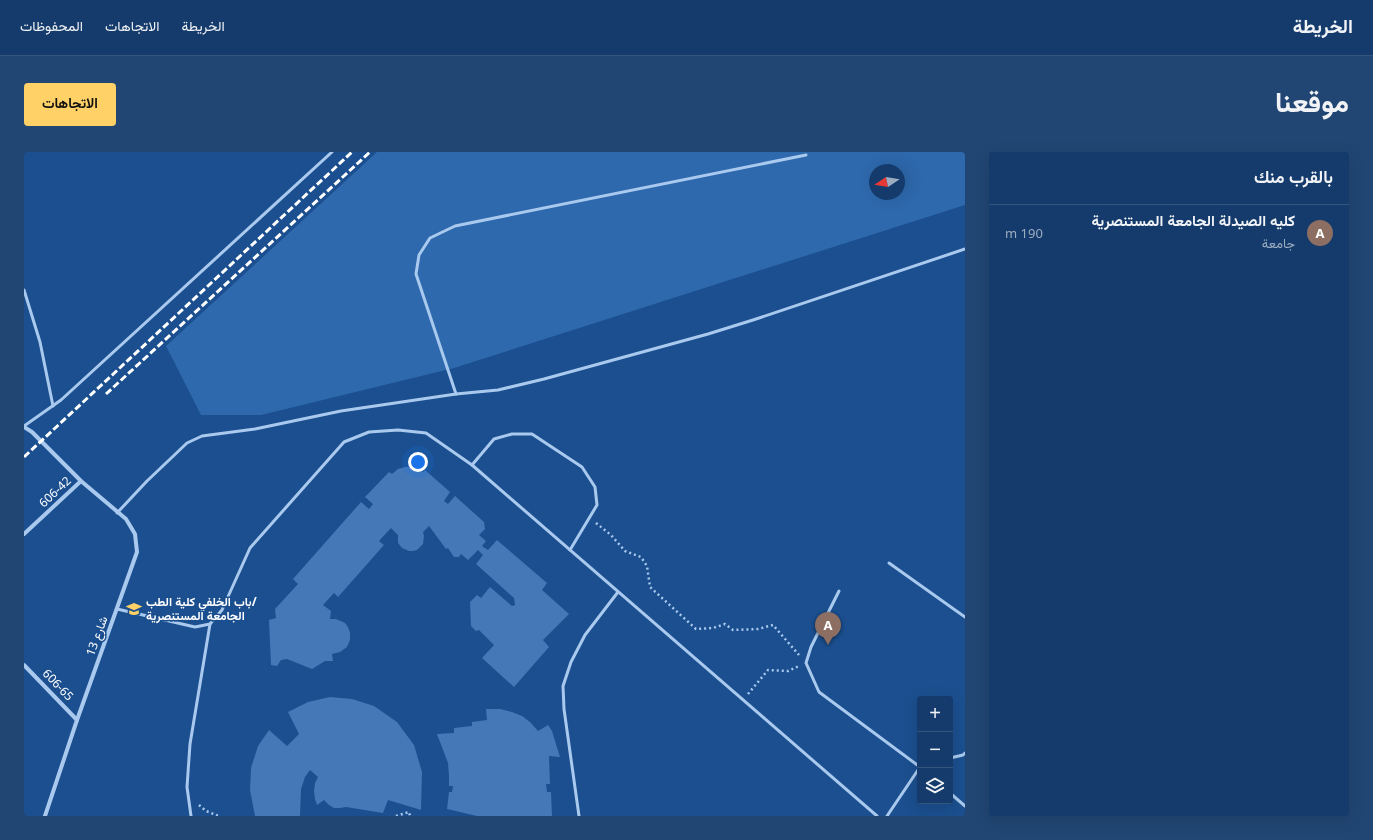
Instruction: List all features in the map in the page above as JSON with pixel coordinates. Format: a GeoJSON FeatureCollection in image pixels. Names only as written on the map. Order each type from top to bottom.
{"type":"FeatureCollection","features":[{"type":"Feature","properties":{"kind":"street","name":"شارع 13"},"geometry":{"type":"LineString","coordinates":[[24,427],[32,432],[81,481],[117,513],[126,519],[135,534],[137,552],[77,720],[45,816]]}},
{"type":"Feature","properties":{"kind":"street","name":"606-42"},"geometry":{"type":"LineString","coordinates":[[24,534],[81,481]]}},
{"type":"Feature","properties":{"kind":"street","name":"606-65"},"geometry":{"type":"LineString","coordinates":[[24,664],[77,720]]}},
{"type":"Feature","properties":{"kind":"lane"},"geometry":{"type":"LineString","coordinates":[[24,427],[61,400],[332,152]]}},
{"type":"Feature","properties":{"kind":"lane"},"geometry":{"type":"LineString","coordinates":[[456,394],[416,274],[419,255],[430,238],[455,226],[806,155]]}},
{"type":"Feature","properties":{"kind":"lane"},"geometry":{"type":"LineString","coordinates":[[117,513],[147,481],[187,443],[202,436],[255,429],[341,411],[456,394],[498,390],[544,379],[708,334],[965,249]]}},
{"type":"Feature","properties":{"kind":"lane"},"geometry":{"type":"LineString","coordinates":[[24,290],[40,342],[52,406]]}},
{"type":"Feature","properties":{"kind":"lane"},"geometry":{"type":"LineString","coordinates":[[192,816],[187,787],[190,744],[210,624],[222,610],[250,548],[344,442],[369,432],[398,430],[426,433],[472,465],[877,816]]}},
{"type":"Feature","properties":{"kind":"lane"},"geometry":{"type":"LineString","coordinates":[[472,465],[494,439],[512,434],[532,434],[582,467],[595,487],[597,505],[570,550]]}},
{"type":"Feature","properties":{"kind":"lane"},"geometry":{"type":"LineString","coordinates":[[889,563],[965,617]]}},
{"type":"Feature","properties":{"kind":"lane"},"geometry":{"type":"LineString","coordinates":[[839,591],[811,647],[806,663],[819,692],[917,765]]}},
{"type":"Feature","properties":{"kind":"lane"},"geometry":{"type":"LineString","coordinates":[[579,816],[564,710],[563,686],[571,662],[585,635],[618,592]]}},
{"type":"Feature","properties":{"kind":"lane"},"geometry":{"type":"LineString","coordinates":[[117,609],[195,627],[210,624]]}},
{"type":"Feature","properties":{"kind":"lane"},"geometry":{"type":"LineString","coordinates":[[953,757],[964,755],[965,753]]}},
{"type":"Feature","properties":{"kind":"lane"},"geometry":{"type":"LineString","coordinates":[[887,816],[919,768]]}},
{"type":"Feature","properties":{"kind":"lane"},"geometry":{"type":"LineString","coordinates":[[953,796],[965,806]]}},
{"type":"Feature","properties":{"kind":"path"},"geometry":{"type":"LineString","coordinates":[[589,518],[611,535],[625,551],[641,557],[647,566],[650,587],[696,628],[713,628],[724,624],[733,630],[758,629],[773,626],[806,663],[788,671],[768,670],[749,692],[744,701]]}},
{"type":"Feature","properties":{"kind":"path"},"geometry":{"type":"LineString","coordinates":[[197,803],[206,811],[219,816]]}},
{"type":"Feature","properties":{"kind":"path"},"geometry":{"type":"LineString","coordinates":[[396,816],[409,812],[410,816]]}},
{"type":"Feature","properties":{"kind":"shaded area"},"geometry":{"type":"Polygon","coordinates":[[[377,152],[965,152],[965,205],[454,368],[261,415],[201,415],[166,346],[377,152]]]}},
{"type":"Feature","properties":{"kind":"building"},"geometry":{"type":"Polygon","coordinates":[[[412,467],[423,472],[425,470],[450,492],[444,501],[448,504],[455,496],[484,522],[485,529],[479,535],[486,541],[482,546],[488,550],[497,540],[547,583],[542,590],[569,614],[543,640],[549,647],[514,687],[482,658],[494,645],[479,630],[476,631],[471,626],[470,602],[477,595],[481,598],[490,587],[512,606],[515,605],[514,598],[476,564],[483,555],[478,550],[468,560],[461,554],[459,557],[454,557],[448,548],[446,549],[429,526],[423,532],[423,544],[417,550],[413,551],[402,548],[398,543],[398,535],[391,528],[379,541],[384,545],[338,597],[334,593],[323,605],[331,611],[330,619],[336,619],[345,623],[350,633],[350,640],[347,647],[340,652],[332,654],[333,661],[325,661],[312,669],[287,659],[281,660],[277,666],[271,665],[269,620],[276,618],[275,609],[298,584],[293,579],[361,502],[369,509],[373,504],[365,497],[389,472],[392,474],[398,469],[412,467]]]}},
{"type":"Feature","properties":{"kind":"building"},"geometry":{"type":"Polygon","coordinates":[[[330,697],[352,699],[374,706],[397,722],[414,745],[422,772],[421,810],[388,800],[383,813],[346,807],[334,808],[324,800],[317,805],[314,791],[315,783],[318,777],[310,770],[305,777],[301,789],[300,816],[255,816],[250,790],[251,768],[258,746],[269,730],[287,746],[299,734],[288,712],[308,702],[330,697]]]}},
{"type":"Feature","properties":{"kind":"building"},"geometry":{"type":"Polygon","coordinates":[[[486,709],[500,709],[512,712],[522,716],[538,731],[548,725],[552,731],[560,757],[549,756],[550,784],[546,784],[547,792],[551,792],[552,816],[477,816],[447,809],[449,792],[452,792],[453,786],[449,786],[448,763],[437,734],[454,733],[454,728],[472,726],[472,722],[487,720],[486,709]]]}},
{"type":"Feature","properties":{"kind":"railway"},"geometry":{"type":"LineString","coordinates":[[24,457],[352,152]]}},
{"type":"Feature","properties":{"kind":"railway"},"geometry":{"type":"LineString","coordinates":[[106,394],[370,152]]}},
{"type":"Feature","properties":{"kind":"place","name":"باب الخلفي كلية الطب/ الجامعة المستنصرية"},"geometry":{"type":"Point","coordinates":[134,609]}},
{"type":"Feature","properties":{"kind":"place","name":"كليه الصيدلة الجامعة المستنصرية"},"geometry":{"type":"Point","coordinates":[828,645]}}]}
